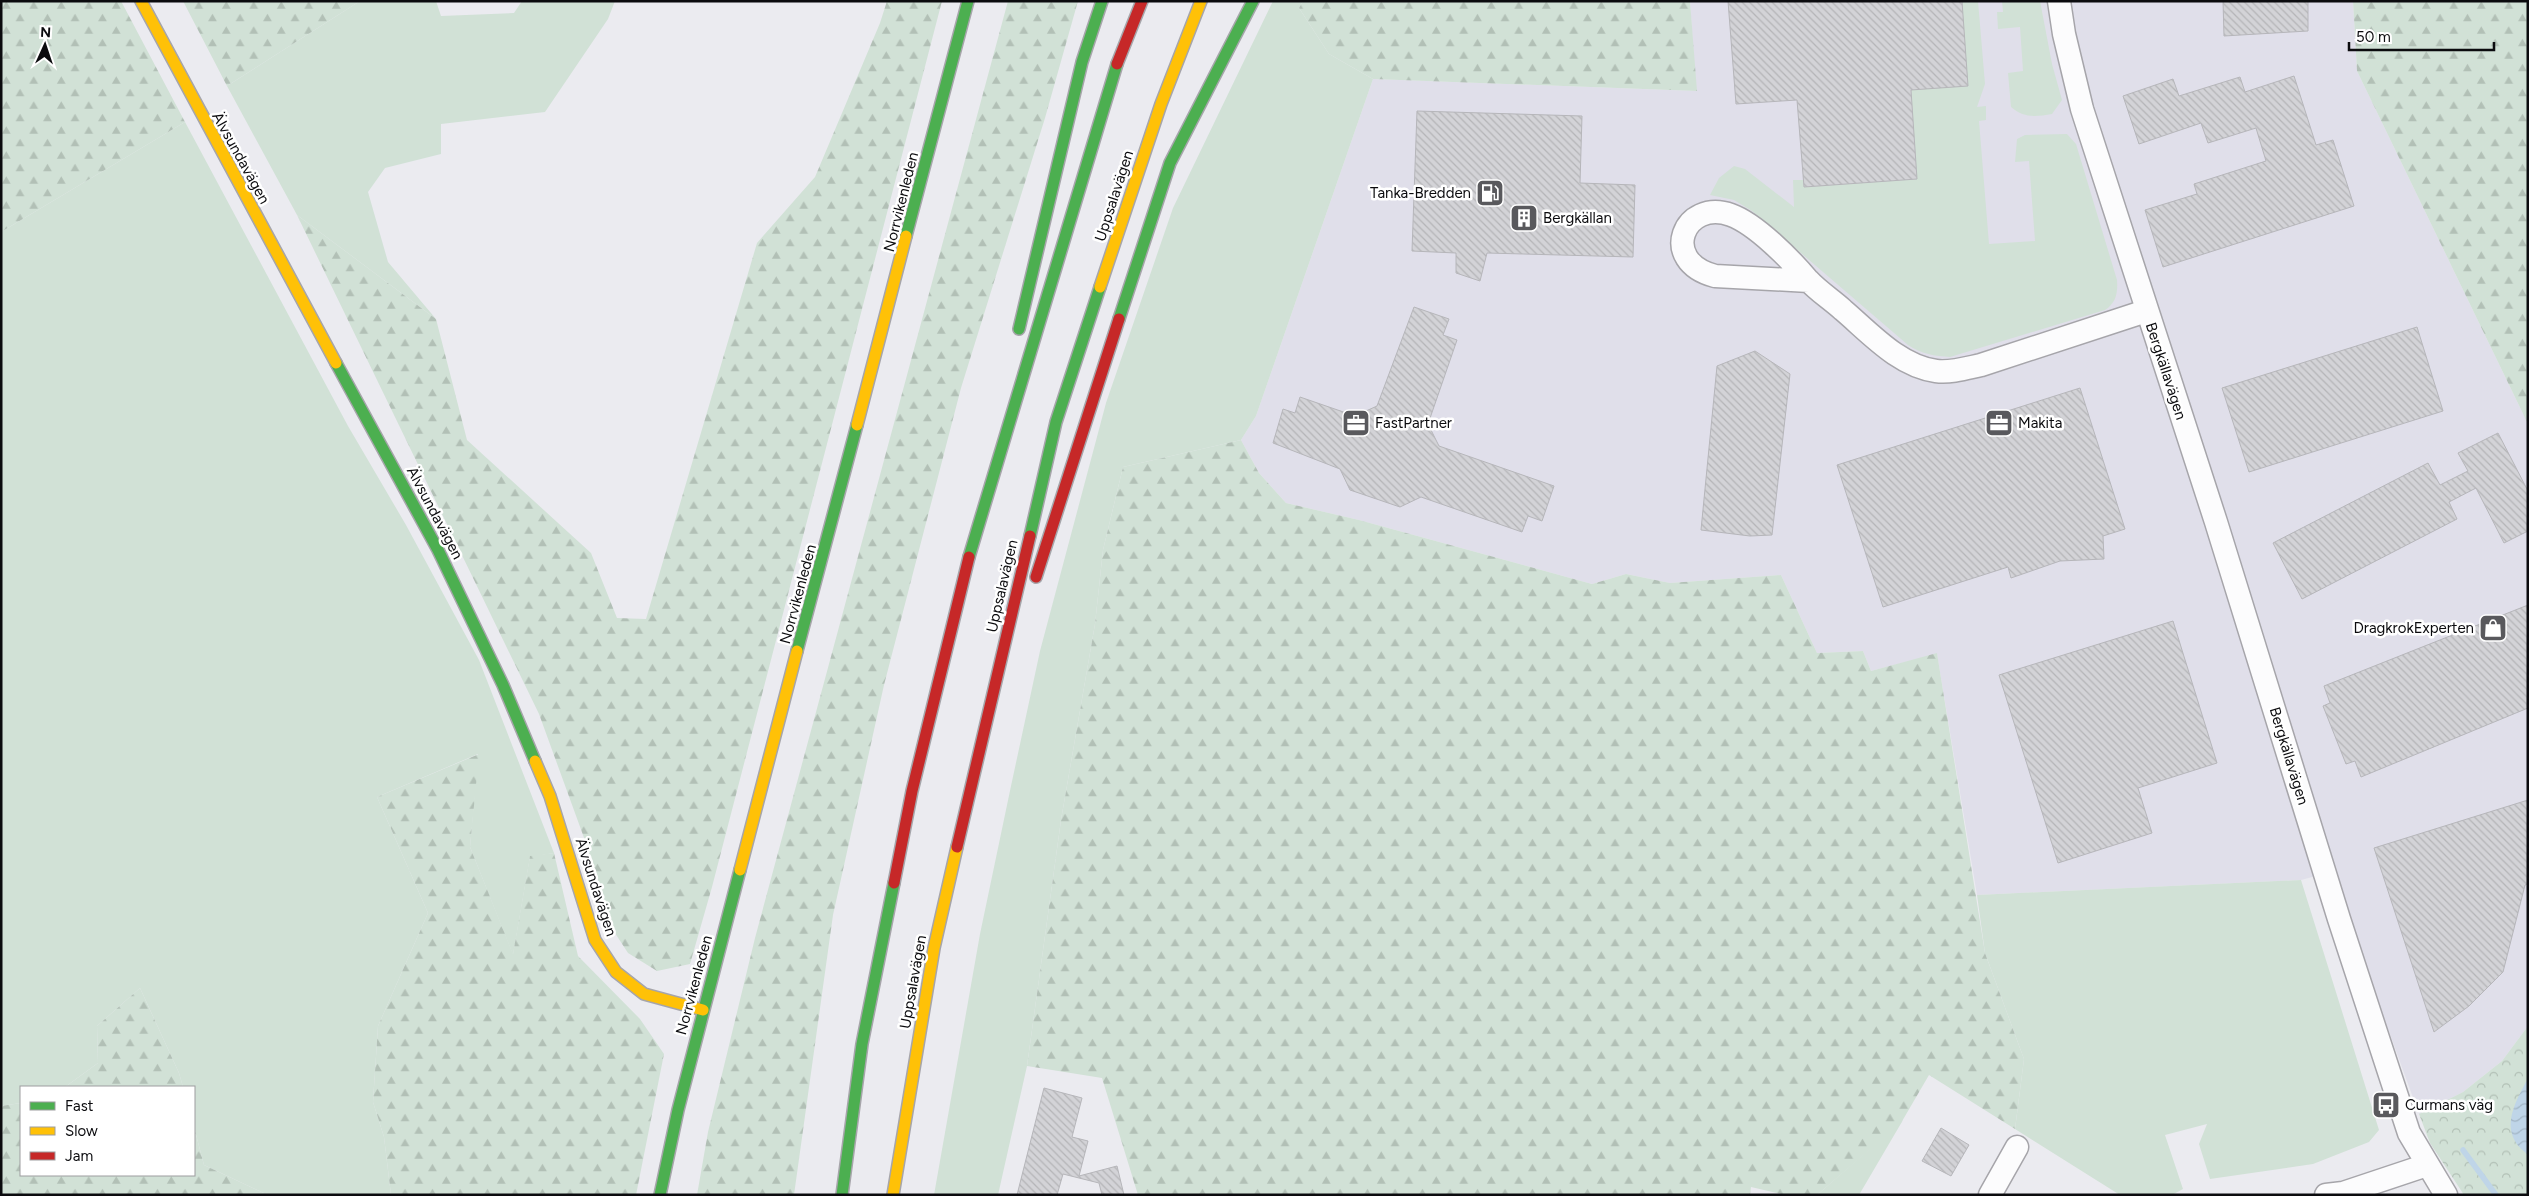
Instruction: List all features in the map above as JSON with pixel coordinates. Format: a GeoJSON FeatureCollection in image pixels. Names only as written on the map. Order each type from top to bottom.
{"type":"FeatureCollection","features":[{"type":"Feature","properties":{"kind":"main road","name":"Älvsundavägen"},"geometry":{"type":"LineString","coordinates":[[142,1],[214,139],[438,550],[503,685],[550,796],[595,940],[616,972],[644,994],[703,1010]]}},
{"type":"Feature","properties":{"kind":"main road","name":"Norrvikenleden"},"geometry":{"type":"LineString","coordinates":[[660,1195],[678,1110],[703,1010],[968,1]]}},
{"type":"Feature","properties":{"kind":"main road"},"geometry":{"type":"LineString","coordinates":[[1015,344],[1082,62],[1102,1]]}},
{"type":"Feature","properties":{"kind":"main road"},"geometry":{"type":"LineString","coordinates":[[973,543],[1112,76],[1142,1]]}},
{"type":"Feature","properties":{"kind":"main road","name":"Uppsalavägen"},"geometry":{"type":"LineString","coordinates":[[894,1195],[934,948],[1056,422],[1161,104],[1201,1]]}},
{"type":"Feature","properties":{"kind":"main road"},"geometry":{"type":"LineString","coordinates":[[1033,587],[1170,163],[1253,1]]}},
{"type":"Feature","properties":{"kind":"main road"},"geometry":{"type":"LineString","coordinates":[[842,1195],[862,1044],[912,791],[973,543],[1000,411]]}},
{"type":"Feature","properties":{"kind":"main road"},"geometry":{"type":"LineString","coordinates":[[978,756],[1024,615]]}},
{"type":"Feature","properties":{"kind":"street","name":"Bergkällavägen"},"geometry":{"type":"LineString","coordinates":[[2059,1],[2066,44],[2082,109],[2216,522],[2336,910],[2406,1124],[2426,1164],[2446,1195]]}},
{"type":"Feature","properties":{"kind":"street","name":"Bergkällavägen"},"geometry":{"type":"LineString","coordinates":[[1809,281],[1715,276],[1701,272],[1686,258],[1683,238],[1687,226],[1697,216],[1708,212],[1733,215],[1787,255],[1809,281],[1891,351],[1917,366],[1937,371],[1956,370],[1981,365],[2146,311]]}},
{"type":"Feature","properties":{"kind":"street"},"geometry":{"type":"LineString","coordinates":[[1990,1195],[2017,1147]]}},
{"type":"Feature","properties":{"kind":"street"},"geometry":{"type":"LineString","coordinates":[[2326,1195],[2343,1193],[2426,1164]]}},
{"type":"Feature","properties":{"kind":"shaded area"},"geometry":{"type":"Polygon","coordinates":[[[1690,1],[2353,1],[2357,71],[2528,424],[2528,1026],[2502,1061],[2463,1092],[2419,1114],[2331,872],[2301,880],[1977,895],[1937,654],[1871,671],[1863,651],[1817,653],[1781,575],[1670,583],[1626,574],[1592,584],[1359,520],[1286,503],[1259,473],[1241,440],[1256,416],[1373,79],[1696,91],[1690,1]]]}},
{"type":"Feature","properties":{"kind":"green space"},"geometry":{"type":"Polygon","coordinates":[[[1,1],[121,1],[185,122],[1,232],[1,1]]]}},
{"type":"Feature","properties":{"kind":"green space"},"geometry":{"type":"Polygon","coordinates":[[[183,1],[360,1],[227,86],[183,1]]]}},
{"type":"Feature","properties":{"kind":"green space"},"geometry":{"type":"Polygon","coordinates":[[[360,1],[436,1],[441,16],[514,13],[522,1],[615,1],[608,19],[545,112],[441,124],[441,154],[385,168],[368,192],[388,262],[436,319],[297,215],[227,86],[360,1]]]}},
{"type":"Feature","properties":{"kind":"green space"},"geometry":{"type":"Polygon","coordinates":[[[887,1],[942,1],[712,887],[690,964],[657,971],[628,953],[611,927],[587,846],[539,714],[297,215],[436,319],[467,440],[591,553],[617,618],[646,619],[757,243],[815,177],[880,23],[887,1]]]}},
{"type":"Feature","properties":{"kind":"green space"},"geometry":{"type":"Polygon","coordinates":[[[1008,1],[1078,1],[1045,118],[961,388],[884,685],[833,915],[794,1195],[697,1195],[708,1132],[755,938],[1008,1]]]}},
{"type":"Feature","properties":{"kind":"green space"},"geometry":{"type":"Polygon","coordinates":[[[1273,1],[1303,1],[1299,8],[1329,54],[1373,79],[1256,416],[1241,440],[1123,467],[1103,550],[1095,624],[1061,820],[1027,1066],[998,1195],[934,1195],[980,934],[1040,651],[1106,403],[1173,208],[1273,1]]]}},
{"type":"Feature","properties":{"kind":"green space"},"geometry":{"type":"Polygon","coordinates":[[[1303,1],[1690,1],[1697,91],[1373,79],[1329,54],[1299,8],[1303,1]]]}},
{"type":"Feature","properties":{"kind":"green space"},"geometry":{"type":"Polygon","coordinates":[[[1962,1],[1978,1],[1985,84],[1977,107],[1986,106],[1986,120],[1979,121],[1989,244],[2035,241],[2029,161],[2015,162],[2017,139],[2025,135],[2067,134],[2076,144],[2117,280],[2117,289],[2114,301],[2105,310],[1950,357],[1928,354],[1908,345],[1752,211],[1734,200],[1710,195],[1719,178],[1734,166],[1745,169],[1794,207],[1793,180],[1803,180],[1804,187],[1917,179],[1911,90],[1962,1]]]}},
{"type":"Feature","properties":{"kind":"green space"},"geometry":{"type":"Polygon","coordinates":[[[2002,1],[2040,1],[2052,64],[2062,100],[2052,114],[2030,116],[2020,113],[2011,107],[2008,73],[2023,71],[2020,27],[1998,29],[1997,12],[2003,12],[2002,1]]]}},
{"type":"Feature","properties":{"kind":"green space"},"geometry":{"type":"Polygon","coordinates":[[[2353,1],[2528,1],[2528,424],[2357,71],[2353,1]]]}},
{"type":"Feature","properties":{"kind":"green space"},"geometry":{"type":"Polygon","coordinates":[[[185,122],[348,426],[406,525],[479,660],[554,853],[530,857],[513,955],[470,847],[478,754],[377,797],[428,913],[378,1026],[373,1102],[384,1137],[391,1195],[268,1195],[204,1165],[195,1131],[195,1086],[183,1086],[179,1073],[140,988],[97,1026],[98,1063],[66,1086],[20,1086],[20,1103],[1,1106],[1,232],[185,122]]]}},
{"type":"Feature","properties":{"kind":"green space"},"geometry":{"type":"Polygon","coordinates":[[[1241,440],[1259,473],[1286,503],[1359,520],[1592,584],[1626,574],[1670,583],[1781,575],[1817,653],[1863,651],[1871,671],[1937,653],[1985,953],[2024,1059],[2015,1129],[1929,1075],[1901,1123],[1817,1195],[1785,1195],[1751,1187],[1750,1195],[1138,1195],[1102,1078],[1027,1066],[1061,820],[1095,624],[1103,550],[1123,467],[1241,440]]]}},
{"type":"Feature","properties":{"kind":"green space"},"geometry":{"type":"Polygon","coordinates":[[[479,754],[470,847],[513,954],[530,856],[554,853],[578,956],[640,1019],[664,1054],[636,1195],[391,1195],[384,1137],[373,1102],[378,1026],[428,913],[377,797],[479,754]]]}},
{"type":"Feature","properties":{"kind":"green space"},"geometry":{"type":"Polygon","coordinates":[[[2301,880],[2379,1130],[2369,1142],[2313,1164],[2210,1179],[2199,1144],[2207,1124],[2165,1135],[2183,1189],[2172,1195],[2120,1195],[2015,1129],[2024,1059],[1985,953],[1977,895],[2301,880]]]}},
{"type":"Feature","properties":{"kind":"green space"},"geometry":{"type":"Polygon","coordinates":[[[140,988],[179,1073],[183,1086],[66,1086],[98,1063],[97,1026],[140,988]]]}},
{"type":"Feature","properties":{"kind":"green space"},"geometry":{"type":"Polygon","coordinates":[[[2528,1026],[2528,1195],[2464,1195],[2430,1143],[2419,1114],[2463,1092],[2502,1061],[2528,1026]]]}},
{"type":"Feature","properties":{"kind":"green space"},"geometry":{"type":"Polygon","coordinates":[[[20,1103],[20,1176],[195,1176],[195,1131],[204,1165],[268,1195],[1,1195],[1,1106],[20,1103]]]}},
{"type":"Feature","properties":{"kind":"green space"},"geometry":{"type":"Polygon","coordinates":[[[1903,1120],[1859,1195],[1817,1195],[1903,1120]]]}},
{"type":"Feature","properties":{"kind":"water"},"geometry":{"type":"Polygon","coordinates":[[[2528,1078],[2528,1155],[2516,1143],[2512,1133],[2511,1117],[2528,1078]]]}},
{"type":"Feature","properties":{"kind":"building"},"geometry":{"type":"Polygon","coordinates":[[[1728,1],[1962,1],[1968,86],[1911,90],[1917,179],[1804,187],[1797,100],[1736,104],[1728,1]]]}},
{"type":"Feature","properties":{"kind":"building"},"geometry":{"type":"Polygon","coordinates":[[[2223,1],[2308,1],[2308,31],[2224,36],[2223,1]]]}},
{"type":"Feature","properties":{"kind":"building"},"geometry":{"type":"Polygon","coordinates":[[[2294,76],[2316,145],[2333,140],[2354,206],[2163,267],[2145,210],[2197,194],[2194,184],[2266,161],[2256,128],[2208,143],[2201,123],[2139,144],[2123,96],[2173,79],[2179,96],[2240,77],[2245,92],[2294,76]]]}},
{"type":"Feature","properties":{"kind":"building","name":"Bergkällan"},"geometry":{"type":"Polygon","coordinates":[[[1417,111],[1582,116],[1580,183],[1635,185],[1633,257],[1487,253],[1480,281],[1456,273],[1456,253],[1412,251],[1417,111]]]}},
{"type":"Feature","properties":{"kind":"building"},"geometry":{"type":"Polygon","coordinates":[[[1414,307],[1449,319],[1443,335],[1457,340],[1428,424],[1439,446],[1554,486],[1542,521],[1528,516],[1522,532],[1421,497],[1400,507],[1350,490],[1340,469],[1273,443],[1283,409],[1295,413],[1300,397],[1355,416],[1377,406],[1414,307]]]}},
{"type":"Feature","properties":{"kind":"building"},"geometry":{"type":"Polygon","coordinates":[[[2417,327],[2443,411],[2249,472],[2222,388],[2417,327]]]}},
{"type":"Feature","properties":{"kind":"building"},"geometry":{"type":"Polygon","coordinates":[[[1755,351],[1790,374],[1772,535],[1750,536],[1701,530],[1717,366],[1755,351]]]}},
{"type":"Feature","properties":{"kind":"building"},"geometry":{"type":"Polygon","coordinates":[[[2080,388],[2125,529],[2103,536],[2104,559],[2060,561],[2011,578],[2008,567],[1883,607],[1837,465],[2080,388]]]}},
{"type":"Feature","properties":{"kind":"building"},"geometry":{"type":"Polygon","coordinates":[[[2498,433],[2528,491],[2528,531],[2504,543],[2476,488],[2449,502],[2457,519],[2302,599],[2273,543],[2428,463],[2440,485],[2468,471],[2458,453],[2498,433]]]}},
{"type":"Feature","properties":{"kind":"building"},"geometry":{"type":"Polygon","coordinates":[[[2528,605],[2528,708],[2361,777],[2355,761],[2346,764],[2323,706],[2330,703],[2324,686],[2528,605]]]}},
{"type":"Feature","properties":{"kind":"building"},"geometry":{"type":"Polygon","coordinates":[[[2173,621],[2217,763],[2138,788],[2152,833],[2058,863],[1999,675],[2173,621]]]}},
{"type":"Feature","properties":{"kind":"building"},"geometry":{"type":"Polygon","coordinates":[[[2528,800],[2528,884],[2525,885],[2503,972],[2469,1006],[2434,1032],[2374,848],[2528,800]]]}},
{"type":"Feature","properties":{"kind":"building"},"geometry":{"type":"Polygon","coordinates":[[[1044,1088],[1082,1098],[1072,1137],[1088,1141],[1079,1176],[1117,1166],[1124,1195],[1102,1195],[1099,1183],[1063,1174],[1057,1195],[1017,1195],[1044,1088]]]}},
{"type":"Feature","properties":{"kind":"building"},"geometry":{"type":"Polygon","coordinates":[[[1941,1128],[1969,1145],[1951,1176],[1922,1161],[1941,1128]]]}},
{"type":"Feature","properties":{"kind":"waterway"},"geometry":{"type":"LineString","coordinates":[[2463,1150],[2496,1195]]}},
{"type":"Feature","properties":{"kind":"traffic: fast"},"geometry":{"type":"LineString","coordinates":[[906,236],[968,1]]}},
{"type":"Feature","properties":{"kind":"traffic: fast"},"geometry":{"type":"LineString","coordinates":[[1019,329],[1082,62],[1102,1]]}},
{"type":"Feature","properties":{"kind":"traffic: fast"},"geometry":{"type":"LineString","coordinates":[[1119,319],[1170,163],[1253,1]]}},
{"type":"Feature","properties":{"kind":"traffic: fast"},"geometry":{"type":"LineString","coordinates":[[969,557],[1117,64]]}},
{"type":"Feature","properties":{"kind":"traffic: fast"},"geometry":{"type":"LineString","coordinates":[[1030,536],[1056,422],[1100,287]]}},
{"type":"Feature","properties":{"kind":"traffic: fast"},"geometry":{"type":"LineString","coordinates":[[336,363],[438,550],[503,685],[535,761]]}},
{"type":"Feature","properties":{"kind":"traffic: fast"},"geometry":{"type":"LineString","coordinates":[[797,651],[857,425]]}},
{"type":"Feature","properties":{"kind":"traffic: fast"},"geometry":{"type":"LineString","coordinates":[[660,1195],[678,1110],[740,870]]}},
{"type":"Feature","properties":{"kind":"traffic: fast"},"geometry":{"type":"LineString","coordinates":[[842,1195],[862,1044],[894,883]]}},
{"type":"Feature","properties":{"kind":"traffic: slow"},"geometry":{"type":"LineString","coordinates":[[141,1],[336,363]]}},
{"type":"Feature","properties":{"kind":"traffic: slow"},"geometry":{"type":"LineString","coordinates":[[1100,287],[1161,104],[1201,1]]}},
{"type":"Feature","properties":{"kind":"traffic: slow"},"geometry":{"type":"LineString","coordinates":[[857,425],[906,236]]}},
{"type":"Feature","properties":{"kind":"traffic: slow"},"geometry":{"type":"LineString","coordinates":[[740,870],[797,651]]}},
{"type":"Feature","properties":{"kind":"traffic: slow"},"geometry":{"type":"LineString","coordinates":[[535,761],[550,796],[595,940],[616,972],[644,994],[703,1010]]}},
{"type":"Feature","properties":{"kind":"traffic: slow"},"geometry":{"type":"LineString","coordinates":[[893,1195],[934,948],[957,847]]}},
{"type":"Feature","properties":{"kind":"traffic: jam"},"geometry":{"type":"LineString","coordinates":[[1117,64],[1142,1]]}},
{"type":"Feature","properties":{"kind":"traffic: jam"},"geometry":{"type":"LineString","coordinates":[[1036,577],[1119,319]]}},
{"type":"Feature","properties":{"kind":"traffic: jam"},"geometry":{"type":"LineString","coordinates":[[957,847],[1030,536]]}},
{"type":"Feature","properties":{"kind":"traffic: jam"},"geometry":{"type":"LineString","coordinates":[[894,883],[912,791],[969,557]]}},
{"type":"Feature","properties":{"kind":"place","name":"Tanka-Bredden"},"geometry":{"type":"Point","coordinates":[1490,193]}},
{"type":"Feature","properties":{"kind":"place","name":"Bergkällan"},"geometry":{"type":"Point","coordinates":[1524,218]}},
{"type":"Feature","properties":{"kind":"place","name":"FastPartner"},"geometry":{"type":"Point","coordinates":[1356,423]}},
{"type":"Feature","properties":{"kind":"place","name":"Makita"},"geometry":{"type":"Point","coordinates":[1999,423]}},
{"type":"Feature","properties":{"kind":"place","name":"DragkrokExperten"},"geometry":{"type":"Point","coordinates":[2493,628]}},
{"type":"Feature","properties":{"kind":"place","name":"Curmans väg"},"geometry":{"type":"Point","coordinates":[2386,1105]}}]}
